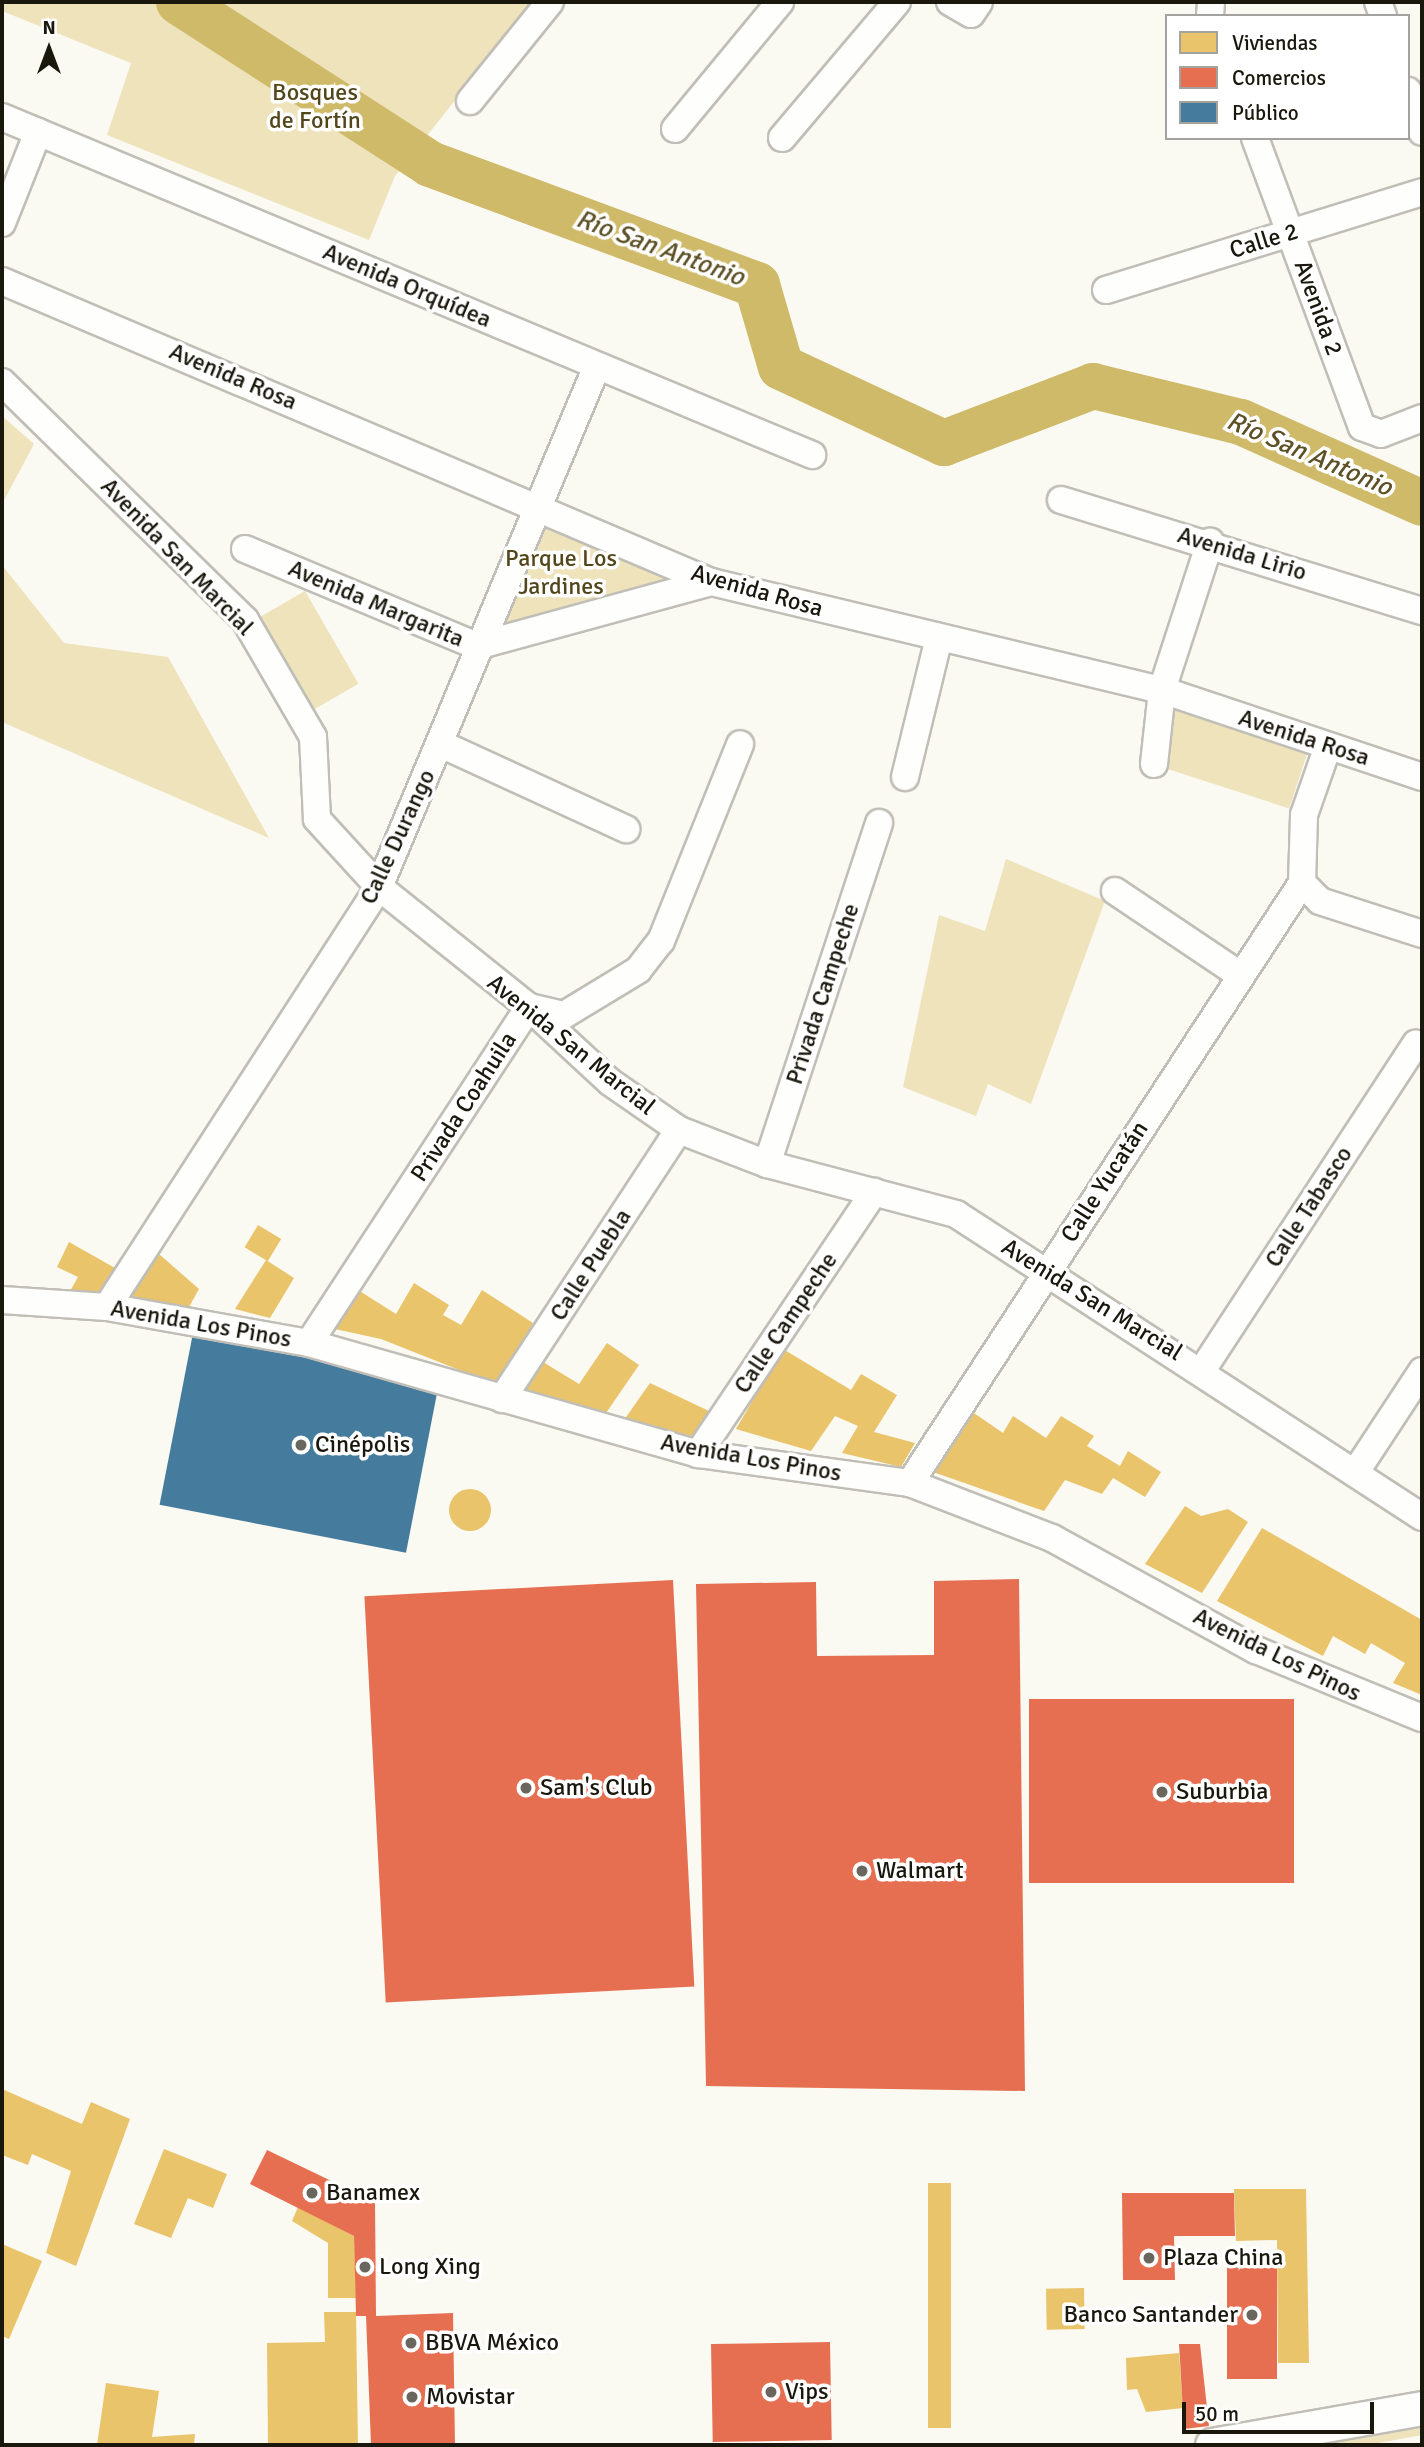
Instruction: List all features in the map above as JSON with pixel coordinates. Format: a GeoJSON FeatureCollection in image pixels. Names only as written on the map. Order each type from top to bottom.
{"type":"FeatureCollection","features":[{"type":"Feature","properties":{"kind":"main road"},"geometry":{"type":"LineString","coordinates":[[1212,2445],[1422,2408]]}},
{"type":"Feature","properties":{"kind":"street"},"geometry":{"type":"LineString","coordinates":[[470,101],[550,2]]}},
{"type":"Feature","properties":{"kind":"street"},"geometry":{"type":"LineString","coordinates":[[675,130],[780,2]]}},
{"type":"Feature","properties":{"kind":"street"},"geometry":{"type":"LineString","coordinates":[[782,138],[897,2]]}},
{"type":"Feature","properties":{"kind":"street"},"geometry":{"type":"LineString","coordinates":[[1410,96],[1422,132]]}},
{"type":"Feature","properties":{"kind":"street","name":"Avenida Orquídea"},"geometry":{"type":"LineString","coordinates":[[2,117],[812,455]]}},
{"type":"Feature","properties":{"kind":"street"},"geometry":{"type":"LineString","coordinates":[[2,223],[38,132]]}},
{"type":"Feature","properties":{"kind":"street","name":"Avenida 2"},"geometry":{"type":"LineString","coordinates":[[1256,140],[1362,427],[1371,434],[1422,418]]}},
{"type":"Feature","properties":{"kind":"street","name":"Calle 2"},"geometry":{"type":"LineString","coordinates":[[1106,290],[1422,192]]}},
{"type":"Feature","properties":{"kind":"street","name":"Avenida Rosa"},"geometry":{"type":"LineString","coordinates":[[2,281],[535,504],[711,582],[1162,690],[1422,777]]}},
{"type":"Feature","properties":{"kind":"street","name":"Calle Durango"},"geometry":{"type":"LineString","coordinates":[[107,1307],[379,887],[441,744],[477,646],[535,504],[597,366]]}},
{"type":"Feature","properties":{"kind":"street","name":"Avenida San Marcial"},"geometry":{"type":"LineString","coordinates":[[2,382],[245,620],[313,737],[317,819],[379,887],[529,1007],[610,1082],[679,1130],[767,1164],[956,1214],[1203,1369],[1422,1517]]}},
{"type":"Feature","properties":{"kind":"street","name":"Avenida Lirio"},"geometry":{"type":"LineString","coordinates":[[1061,500],[1210,542],[1422,611]]}},
{"type":"Feature","properties":{"kind":"street"},"geometry":{"type":"LineString","coordinates":[[1154,764],[1162,690],[1210,542]]}},
{"type":"Feature","properties":{"kind":"street","name":"Avenida Margarita"},"geometry":{"type":"LineString","coordinates":[[245,549],[477,646],[711,582]]}},
{"type":"Feature","properties":{"kind":"street"},"geometry":{"type":"LineString","coordinates":[[905,777],[939,637]]}},
{"type":"Feature","properties":{"kind":"street"},"geometry":{"type":"LineString","coordinates":[[441,744],[626,829]]}},
{"type":"Feature","properties":{"kind":"street","name":"Privada Coahuila"},"geometry":{"type":"LineString","coordinates":[[309,1343],[529,1007],[564,1015],[638,970],[661,941],[740,744]]}},
{"type":"Feature","properties":{"kind":"street"},"geometry":{"type":"LineString","coordinates":[[1328,746],[1304,815],[1302,883],[1320,901],[1422,934]]}},
{"type":"Feature","properties":{"kind":"street","name":"Privada Campeche"},"geometry":{"type":"LineString","coordinates":[[767,1164],[879,823]]}},
{"type":"Feature","properties":{"kind":"street","name":"Calle Yucatán"},"geometry":{"type":"LineString","coordinates":[[910,1483],[1302,883]]}},
{"type":"Feature","properties":{"kind":"street"},"geometry":{"type":"LineString","coordinates":[[1115,891],[1240,975]]}},
{"type":"Feature","properties":{"kind":"street","name":"Calle Tabasco"},"geometry":{"type":"LineString","coordinates":[[1203,1369],[1416,1044]]}},
{"type":"Feature","properties":{"kind":"street","name":"Calle Puebla"},"geometry":{"type":"LineString","coordinates":[[502,1399],[679,1130]]}},
{"type":"Feature","properties":{"kind":"street","name":"Calle Campeche"},"geometry":{"type":"LineString","coordinates":[[698,1454],[874,1192]]}},
{"type":"Feature","properties":{"kind":"street","name":"Avenida Los Pinos"},"geometry":{"type":"LineString","coordinates":[[2,1300],[107,1307],[309,1343],[698,1454],[910,1483],[1052,1538],[1256,1650],[1422,1718]]}},
{"type":"Feature","properties":{"kind":"street"},"geometry":{"type":"LineString","coordinates":[[1355,1473],[1422,1371]]}},
{"type":"Feature","properties":{"kind":"green space","name":"Bosques de Fortín"},"geometry":{"type":"Polygon","coordinates":[[[2,2],[533,2],[395,176],[369,240],[107,135],[131,63],[2,11],[2,2]]]}},
{"type":"Feature","properties":{"kind":"green space"},"geometry":{"type":"Polygon","coordinates":[[[2,416],[34,444],[2,504],[2,416]]]}},
{"type":"Feature","properties":{"kind":"green space","name":"Parque Los Jardines"},"geometry":{"type":"Polygon","coordinates":[[[547,525],[669,579],[511,631],[501,618],[547,525]]]}},
{"type":"Feature","properties":{"kind":"green space"},"geometry":{"type":"Polygon","coordinates":[[[2,565],[64,643],[168,657],[269,838],[2,722],[2,565]]]}},
{"type":"Feature","properties":{"kind":"green space"},"geometry":{"type":"Polygon","coordinates":[[[305,591],[359,684],[312,711],[258,618],[305,591]]]}},
{"type":"Feature","properties":{"kind":"green space"},"geometry":{"type":"Polygon","coordinates":[[[1174,710],[1307,753],[1289,808],[1156,765],[1174,710]]]}},
{"type":"Feature","properties":{"kind":"green space"},"geometry":{"type":"Polygon","coordinates":[[[1006,859],[1105,901],[1031,1104],[988,1084],[976,1116],[903,1087],[939,915],[985,931],[1006,859]]]}},
{"type":"Feature","properties":{"kind":"green space"},"geometry":{"type":"Polygon","coordinates":[[[1422,2426],[1422,2435],[1367,2445],[1313,2445],[1422,2426]]]}},
{"type":"Feature","properties":{"kind":"building: Viviendas"},"geometry":{"type":"Polygon","coordinates":[[[258,1225],[281,1239],[268,1261],[245,1247],[258,1225]]]}},
{"type":"Feature","properties":{"kind":"building: Viviendas"},"geometry":{"type":"Polygon","coordinates":[[[69,1242],[115,1268],[98,1295],[69,1293],[78,1277],[57,1267],[69,1242]]]}},
{"type":"Feature","properties":{"kind":"building: Viviendas"},"geometry":{"type":"Polygon","coordinates":[[[159,1254],[199,1289],[189,1307],[130,1297],[159,1254]]]}},
{"type":"Feature","properties":{"kind":"building: Viviendas"},"geometry":{"type":"Polygon","coordinates":[[[266,1260],[294,1278],[270,1318],[235,1309],[266,1260]]]}},
{"type":"Feature","properties":{"kind":"building: Viviendas"},"geometry":{"type":"Polygon","coordinates":[[[414,1283],[449,1305],[443,1315],[461,1325],[482,1290],[533,1323],[497,1385],[381,1339],[335,1329],[358,1290],[396,1314],[414,1283]]]}},
{"type":"Feature","properties":{"kind":"building: Viviendas"},"geometry":{"type":"Polygon","coordinates":[[[607,1343],[639,1365],[604,1416],[522,1395],[543,1362],[579,1384],[607,1343]]]}},
{"type":"Feature","properties":{"kind":"building: Viviendas"},"geometry":{"type":"Polygon","coordinates":[[[783,1349],[851,1390],[861,1374],[897,1395],[874,1432],[915,1443],[901,1467],[842,1453],[858,1426],[835,1416],[811,1451],[736,1429],[783,1349]]]}},
{"type":"Feature","properties":{"kind":"building: Viviendas"},"geometry":{"type":"Polygon","coordinates":[[[650,1383],[709,1411],[692,1436],[624,1420],[650,1383]]]}},
{"type":"Feature","properties":{"kind":"building: Viviendas"},"geometry":{"type":"Polygon","coordinates":[[[971,1411],[1003,1433],[1013,1416],[1046,1438],[1061,1416],[1094,1436],[1087,1446],[1120,1466],[1128,1451],[1161,1472],[1145,1497],[1113,1478],[1102,1494],[1065,1480],[1044,1511],[933,1472],[971,1411]]]}},
{"type":"Feature","properties":{"kind":"building: Viviendas"},"geometry":{"type":"Polygon","coordinates":[[[470,1489],[485,1495],[491,1510],[485,1525],[470,1531],[455,1525],[449,1510],[455,1495],[470,1489]]]}},
{"type":"Feature","properties":{"kind":"building: Viviendas"},"geometry":{"type":"Polygon","coordinates":[[[1185,1506],[1201,1516],[1228,1509],[1248,1522],[1202,1593],[1145,1564],[1185,1506]]]}},
{"type":"Feature","properties":{"kind":"building: Viviendas"},"geometry":{"type":"Polygon","coordinates":[[[1262,1528],[1422,1620],[1422,1695],[1393,1683],[1405,1663],[1371,1643],[1365,1654],[1333,1636],[1323,1656],[1217,1601],[1262,1528]]]}},
{"type":"Feature","properties":{"kind":"building: Viviendas"},"geometry":{"type":"Polygon","coordinates":[[[2,2089],[82,2124],[91,2102],[130,2119],[76,2266],[46,2253],[71,2171],[32,2154],[28,2165],[2,2155],[2,2089]]]}},
{"type":"Feature","properties":{"kind":"building: Viviendas"},"geometry":{"type":"Polygon","coordinates":[[[164,2149],[227,2174],[213,2208],[188,2198],[171,2238],[134,2224],[164,2149]]]}},
{"type":"Feature","properties":{"kind":"building: Viviendas"},"geometry":{"type":"Polygon","coordinates":[[[928,2183],[951,2183],[951,2428],[928,2428],[928,2183]]]}},
{"type":"Feature","properties":{"kind":"building: Viviendas"},"geometry":{"type":"Polygon","coordinates":[[[1234,2189],[1306,2189],[1309,2363],[1278,2363],[1277,2240],[1236,2241],[1234,2189]]]}},
{"type":"Feature","properties":{"kind":"building: Viviendas"},"geometry":{"type":"Polygon","coordinates":[[[298,2207],[354,2236],[356,2298],[328,2298],[328,2243],[292,2221],[298,2207]]]}},
{"type":"Feature","properties":{"kind":"building: Viviendas"},"geometry":{"type":"Polygon","coordinates":[[[2,2244],[42,2261],[9,2339],[2,2336],[2,2244]]]}},
{"type":"Feature","properties":{"kind":"building: Viviendas"},"geometry":{"type":"Polygon","coordinates":[[[1084,2288],[1085,2329],[1047,2330],[1046,2289],[1084,2288]]]}},
{"type":"Feature","properties":{"kind":"building: Viviendas"},"geometry":{"type":"Polygon","coordinates":[[[324,2312],[356,2312],[358,2445],[268,2445],[267,2343],[325,2342],[324,2312]]]}},
{"type":"Feature","properties":{"kind":"building: Viviendas"},"geometry":{"type":"Polygon","coordinates":[[[1179,2353],[1183,2408],[1146,2412],[1137,2389],[1127,2390],[1126,2358],[1179,2353]]]}},
{"type":"Feature","properties":{"kind":"building: Viviendas"},"geometry":{"type":"Polygon","coordinates":[[[106,2383],[159,2391],[152,2437],[195,2434],[194,2445],[97,2445],[106,2383]]]}},
{"type":"Feature","properties":{"kind":"building: Comercios","name":"Walmart"},"geometry":{"type":"Polygon","coordinates":[[[1019,1579],[1025,2091],[706,2086],[696,1584],[816,1582],[817,1656],[934,1655],[934,1581],[1019,1579]]]}},
{"type":"Feature","properties":{"kind":"building: Comercios","name":"Sam's Club"},"geometry":{"type":"Polygon","coordinates":[[[673,1580],[694,1986],[386,2003],[364,1596],[673,1580]]]}},
{"type":"Feature","properties":{"kind":"building: Comercios","name":"Suburbia"},"geometry":{"type":"Polygon","coordinates":[[[1029,1699],[1294,1699],[1294,1883],[1029,1883],[1029,1699]]]}},
{"type":"Feature","properties":{"kind":"building: Comercios"},"geometry":{"type":"Polygon","coordinates":[[[267,2150],[375,2202],[376,2316],[453,2313],[455,2445],[371,2445],[366,2316],[356,2316],[354,2236],[250,2184],[267,2150]]]}},
{"type":"Feature","properties":{"kind":"building: Comercios","name":"Plaza China"},"geometry":{"type":"Polygon","coordinates":[[[1122,2193],[1234,2193],[1235,2236],[1174,2236],[1175,2280],[1123,2280],[1122,2193]]]}},
{"type":"Feature","properties":{"kind":"building: Comercios","name":"Banco Santander"},"geometry":{"type":"Polygon","coordinates":[[[1227,2267],[1277,2267],[1277,2379],[1227,2379],[1227,2267]]]}},
{"type":"Feature","properties":{"kind":"building: Comercios","name":"Vips"},"geometry":{"type":"Polygon","coordinates":[[[830,2342],[832,2440],[713,2442],[711,2344],[830,2342]]]}},
{"type":"Feature","properties":{"kind":"building: Comercios"},"geometry":{"type":"Polygon","coordinates":[[[1179,2344],[1200,2344],[1209,2426],[1184,2429],[1179,2344]]]}},
{"type":"Feature","properties":{"kind":"building: Público","name":"Cinépolis"},"geometry":{"type":"Polygon","coordinates":[[[193,1333],[439,1381],[406,1553],[160,1505],[193,1333]]]}},
{"type":"Feature","properties":{"kind":"waterway","name":"Río San Antonio"},"geometry":{"type":"LineString","coordinates":[[179,2],[430,164],[757,285],[781,367],[944,443],[1093,386],[1241,422],[1422,503]]}},
{"type":"Feature","properties":{"kind":"place","name":"Cinépolis"},"geometry":{"type":"Point","coordinates":[301,1445]}},
{"type":"Feature","properties":{"kind":"place","name":"Sam's Club"},"geometry":{"type":"Point","coordinates":[526,1788]}},
{"type":"Feature","properties":{"kind":"place","name":"Suburbia"},"geometry":{"type":"Point","coordinates":[1162,1792]}},
{"type":"Feature","properties":{"kind":"place","name":"Walmart"},"geometry":{"type":"Point","coordinates":[862,1871]}},
{"type":"Feature","properties":{"kind":"place","name":"Banamex"},"geometry":{"type":"Point","coordinates":[312,2193]}},
{"type":"Feature","properties":{"kind":"place","name":"Plaza China"},"geometry":{"type":"Point","coordinates":[1149,2258]}},
{"type":"Feature","properties":{"kind":"place","name":"Long Xing"},"geometry":{"type":"Point","coordinates":[365,2267]}},
{"type":"Feature","properties":{"kind":"place","name":"Banco Santander"},"geometry":{"type":"Point","coordinates":[1252,2315]}},
{"type":"Feature","properties":{"kind":"place","name":"BBVA México"},"geometry":{"type":"Point","coordinates":[411,2343]}},
{"type":"Feature","properties":{"kind":"place","name":"Vips"},"geometry":{"type":"Point","coordinates":[771,2392]}},
{"type":"Feature","properties":{"kind":"place","name":"Movistar"},"geometry":{"type":"Point","coordinates":[412,2397]}}]}
